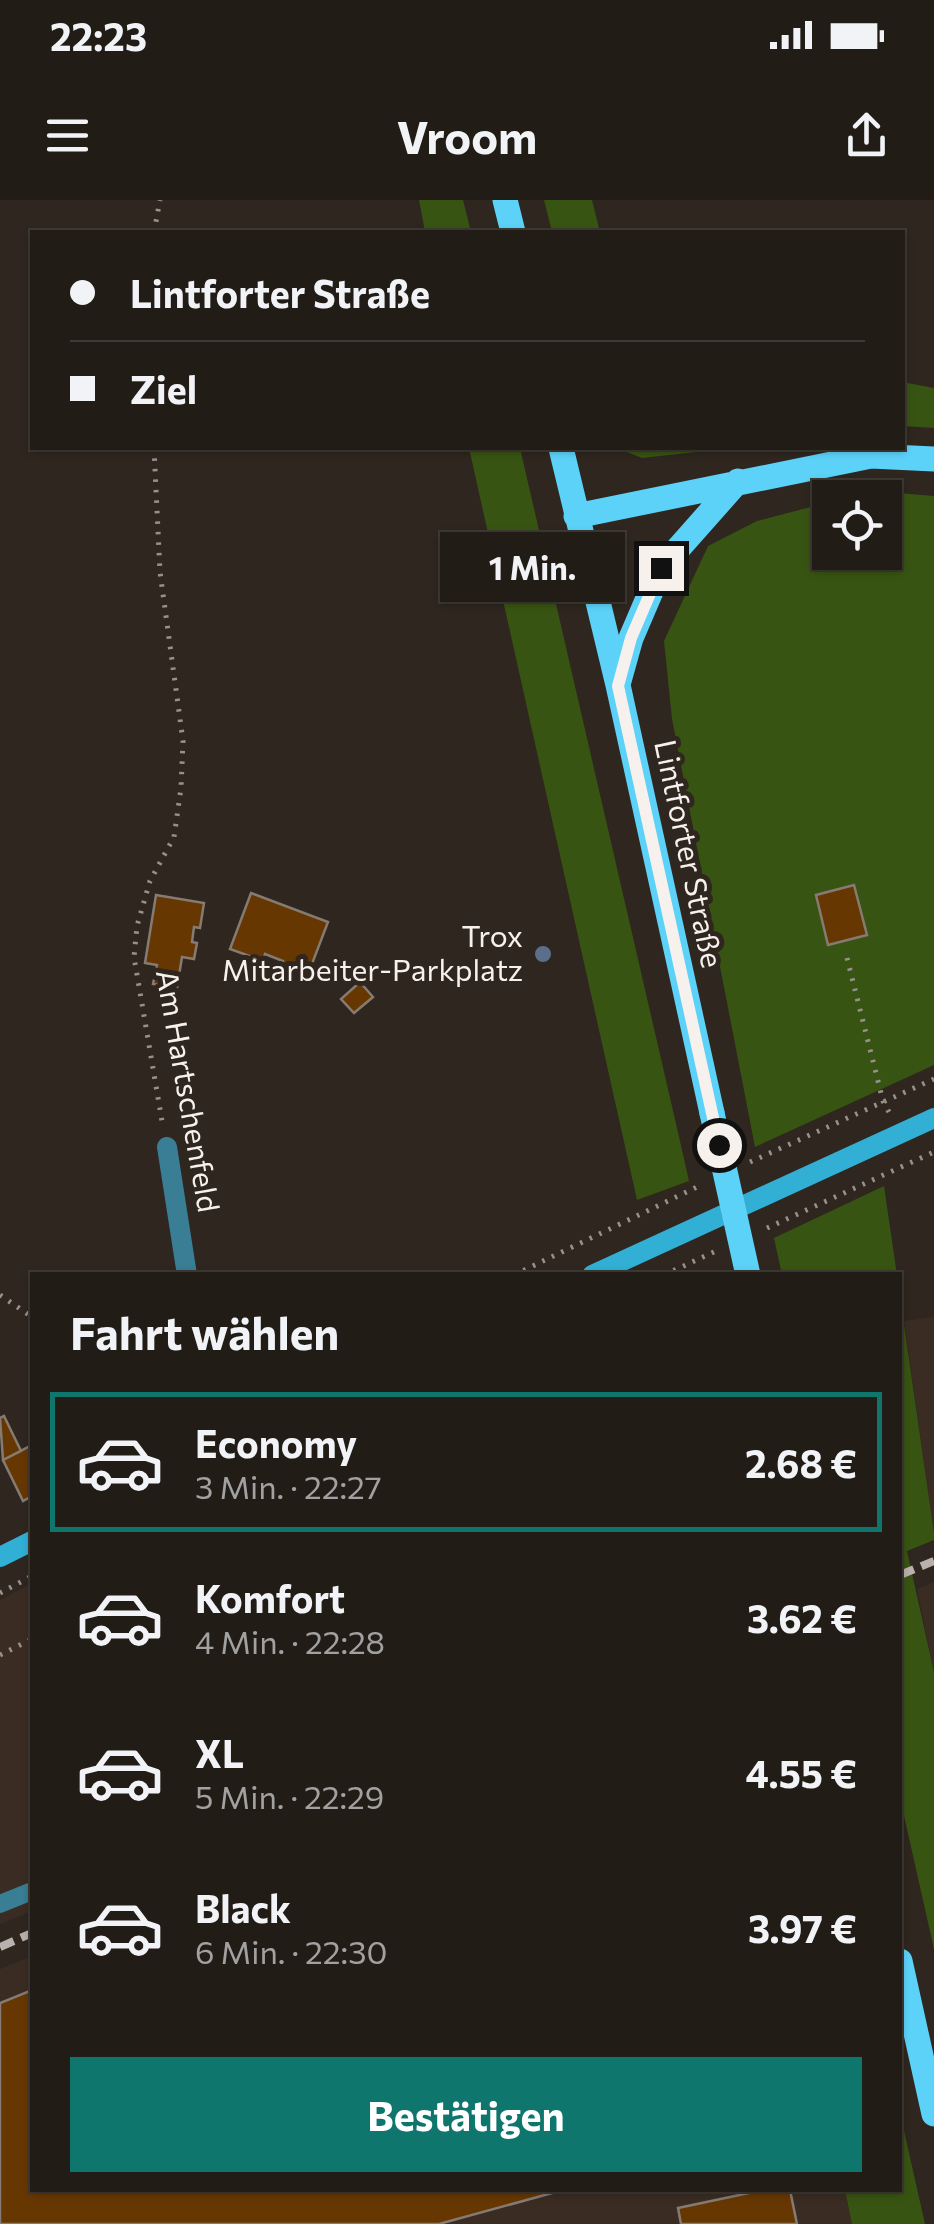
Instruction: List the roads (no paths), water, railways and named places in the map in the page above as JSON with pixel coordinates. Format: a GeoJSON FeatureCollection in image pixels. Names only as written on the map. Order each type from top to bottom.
{"type":"FeatureCollection","features":[{"type":"Feature","properties":{"kind":"main road"},"geometry":{"type":"LineString","coordinates":[[505,200],[512,230]]}},
{"type":"Feature","properties":{"kind":"main road","name":"Lintforter Straße"},"geometry":{"type":"LineString","coordinates":[[561,450],[618,686],[747,1272]]}},
{"type":"Feature","properties":{"kind":"main road"},"geometry":{"type":"LineString","coordinates":[[576,516],[871,456],[934,459]]}},
{"type":"Feature","properties":{"kind":"main road"},"geometry":{"type":"LineString","coordinates":[[618,686],[631,638],[661,568],[738,481]]}},
{"type":"Feature","properties":{"kind":"main road"},"geometry":{"type":"LineString","coordinates":[[599,1272],[934,1118]]}},
{"type":"Feature","properties":{"kind":"main road"},"geometry":{"type":"LineString","coordinates":[[0,1557],[30,1542]]}},
{"type":"Feature","properties":{"kind":"main road"},"geometry":{"type":"LineString","coordinates":[[902,1971],[934,2114]]}},
{"type":"Feature","properties":{"kind":"street","name":"Am Hartschenfeld"},"geometry":{"type":"LineString","coordinates":[[166,1147],[187,1272]]}},
{"type":"Feature","properties":{"kind":"lane"},"geometry":{"type":"LineString","coordinates":[[0,1904],[30,1892]]}},
{"type":"Feature","properties":{"kind":"railway"},"geometry":{"type":"LineString","coordinates":[[902,1574],[934,1561]]}},
{"type":"Feature","properties":{"kind":"railway"},"geometry":{"type":"LineString","coordinates":[[0,1947],[30,1934]]}},
{"type":"Feature","properties":{"kind":"place","name":"Trox Mitarbeiter-Parkplatz"},"geometry":{"type":"Point","coordinates":[543,954]}}]}
